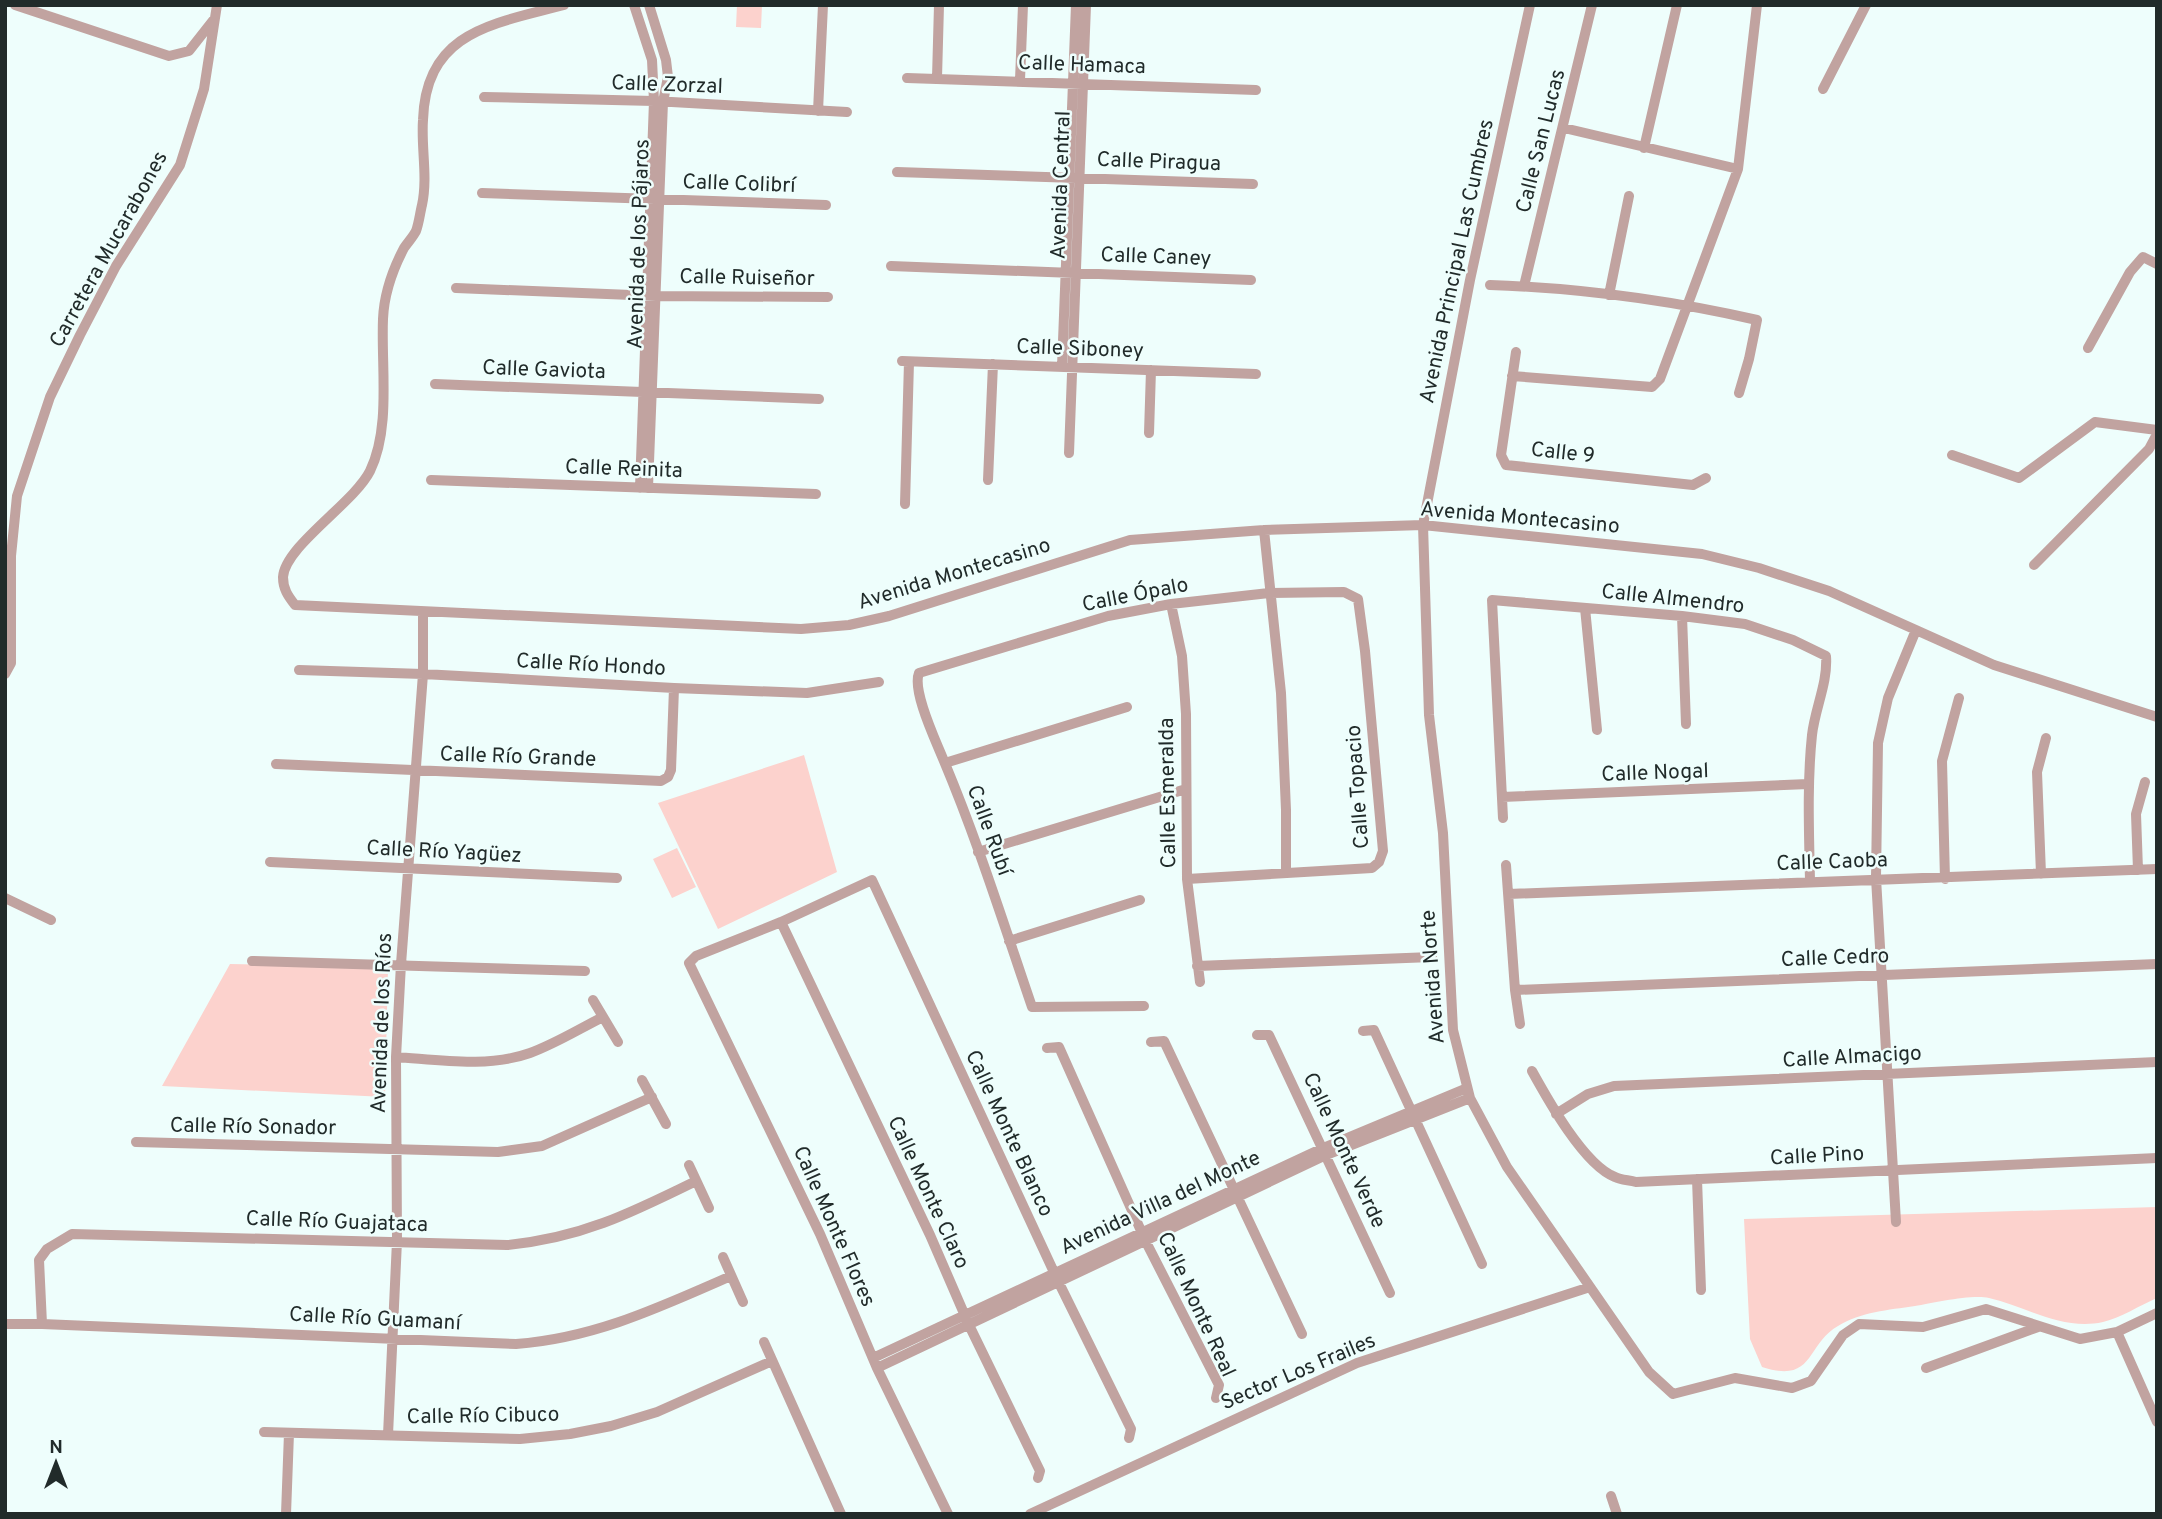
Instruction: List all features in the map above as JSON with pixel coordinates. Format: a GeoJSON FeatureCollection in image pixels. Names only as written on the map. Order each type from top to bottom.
{"type":"FeatureCollection","features":[{"type":"Feature","properties":{"kind":"street"},"geometry":{"type":"LineString","coordinates":[[15,5],[169,56],[189,51],[217,11]]}},
{"type":"Feature","properties":{"kind":"street","name":"Avenida Montecasino"},"geometry":{"type":"LineString","coordinates":[[564,5],[494,25],[455,42],[435,69],[427,87],[423,119],[423,201],[416,230],[403,251],[387,291],[383,314],[382,427],[377,453],[360,487],[314,531],[293,556],[283,574],[285,592],[295,605],[801,629],[849,625],[889,616],[1130,540],[1264,530],[1423,525],[1702,555],[1759,568],[1829,591],[1994,665],[2157,717]]}},
{"type":"Feature","properties":{"kind":"street","name":"Avenida de los Pájaros"},"geometry":{"type":"LineString","coordinates":[[634,5],[652,60],[659,102],[644,488]]}},
{"type":"Feature","properties":{"kind":"street","name":"Avenida de los Pájaros"},"geometry":{"type":"LineString","coordinates":[[649,5],[666,60],[668,77],[659,102]]}},
{"type":"Feature","properties":{"kind":"street"},"geometry":{"type":"LineString","coordinates":[[818,110],[823,5]]}},
{"type":"Feature","properties":{"kind":"street"},"geometry":{"type":"LineString","coordinates":[[937,78],[939,5]]}},
{"type":"Feature","properties":{"kind":"street"},"geometry":{"type":"LineString","coordinates":[[1020,80],[1023,5]]}},
{"type":"Feature","properties":{"kind":"street","name":"Avenida Central"},"geometry":{"type":"LineString","coordinates":[[1076,5],[1078,83]]}},
{"type":"Feature","properties":{"kind":"street","name":"Avenida Central"},"geometry":{"type":"LineString","coordinates":[[1069,453],[1067,367],[1074,178],[1078,83],[1086,5]]}},
{"type":"Feature","properties":{"kind":"street","name":"Avenida Principal Las Cumbres"},"geometry":{"type":"LineString","coordinates":[[1423,525],[1470,280],[1531,5]]}},
{"type":"Feature","properties":{"kind":"street","name":"Calle San Lucas"},"geometry":{"type":"LineString","coordinates":[[1524,286],[1592,5]]}},
{"type":"Feature","properties":{"kind":"street"},"geometry":{"type":"LineString","coordinates":[[1644,148],[1677,5]]}},
{"type":"Feature","properties":{"kind":"street"},"geometry":{"type":"LineString","coordinates":[[1516,352],[1512,376],[1652,387],[1660,379],[1738,169],[1758,5]]}},
{"type":"Feature","properties":{"kind":"street"},"geometry":{"type":"LineString","coordinates":[[1823,89],[1866,5]]}},
{"type":"Feature","properties":{"kind":"street","name":"Carretera Mucarabones"},"geometry":{"type":"LineString","coordinates":[[5,674],[11,663],[11,556],[17,496],[50,397],[80,335],[116,266],[180,165],[204,89],[217,11]]}},
{"type":"Feature","properties":{"kind":"street","name":"Calle Hamaca"},"geometry":{"type":"LineString","coordinates":[[907,78],[1256,90]]}},
{"type":"Feature","properties":{"kind":"street","name":"Calle Zorzal"},"geometry":{"type":"LineString","coordinates":[[484,97],[659,102],[847,112]]}},
{"type":"Feature","properties":{"kind":"street"},"geometry":{"type":"LineString","coordinates":[[1564,128],[1738,169]]}},
{"type":"Feature","properties":{"kind":"street","name":"Calle Piragua"},"geometry":{"type":"LineString","coordinates":[[897,172],[1253,184]]}},
{"type":"Feature","properties":{"kind":"street","name":"Calle Colibrí"},"geometry":{"type":"LineString","coordinates":[[482,193],[826,205]]}},
{"type":"Feature","properties":{"kind":"street"},"geometry":{"type":"LineString","coordinates":[[1609,295],[1629,196]]}},
{"type":"Feature","properties":{"kind":"street"},"geometry":{"type":"LineString","coordinates":[[2088,348],[2143,257],[2157,264]]}},
{"type":"Feature","properties":{"kind":"street","name":"Calle Caney"},"geometry":{"type":"LineString","coordinates":[[891,266],[1251,280]]}},
{"type":"Feature","properties":{"kind":"street"},"geometry":{"type":"LineString","coordinates":[[1490,285],[1524,286],[1688,304],[1757,320],[1739,393]]}},
{"type":"Feature","properties":{"kind":"street","name":"Calle Ruiseñor"},"geometry":{"type":"LineString","coordinates":[[456,288],[651,295],[828,297]]}},
{"type":"Feature","properties":{"kind":"street","name":"Calle Siboney"},"geometry":{"type":"LineString","coordinates":[[905,504],[906,362],[1256,374]]}},
{"type":"Feature","properties":{"kind":"street"},"geometry":{"type":"LineString","coordinates":[[988,480],[993,365]]}},
{"type":"Feature","properties":{"kind":"street"},"geometry":{"type":"LineString","coordinates":[[1149,433],[1151,370]]}},
{"type":"Feature","properties":{"kind":"street","name":"Calle 9"},"geometry":{"type":"LineString","coordinates":[[1512,376],[1501,455],[1506,465],[1693,485],[1706,478]]}},
{"type":"Feature","properties":{"kind":"street","name":"Calle Gaviota"},"geometry":{"type":"LineString","coordinates":[[435,384],[819,399]]}},
{"type":"Feature","properties":{"kind":"street"},"geometry":{"type":"LineString","coordinates":[[1952,455],[2019,478],[2095,422],[2157,432],[2149,449],[2034,565]]}},
{"type":"Feature","properties":{"kind":"street","name":"Calle Reinita"},"geometry":{"type":"LineString","coordinates":[[431,480],[816,494]]}},
{"type":"Feature","properties":{"kind":"street","name":"Avenida Norte"},"geometry":{"type":"LineString","coordinates":[[1423,525],[1429,715],[1443,833],[1451,1001],[1456,1049],[1469,1093],[1507,1167],[1649,1371],[1673,1394],[1735,1378],[1792,1388],[1811,1381],[1843,1335],[1859,1324],[1923,1327],[1986,1310],[2038,1327]]}},
{"type":"Feature","properties":{"kind":"street"},"geometry":{"type":"LineString","coordinates":[[1264,530],[1281,693],[1286,873]]}},
{"type":"Feature","properties":{"kind":"street","name":"Calle Ópalo"},"geometry":{"type":"LineString","coordinates":[[925,670],[1108,616],[1171,604],[1269,593],[1344,592],[1358,599]]}},
{"type":"Feature","properties":{"kind":"street","name":"Calle Topacio"},"geometry":{"type":"LineString","coordinates":[[1187,879],[1372,868],[1379,862],[1383,854],[1368,673],[1358,599]]}},
{"type":"Feature","properties":{"kind":"street","name":"Calle Almendro"},"geometry":{"type":"LineString","coordinates":[[1502,797],[1492,600],[1745,624],[1793,640],[1826,656],[1828,673],[1812,732],[1808,784],[1810,881]]}},
{"type":"Feature","properties":{"kind":"street","name":"Calle Esmeralda"},"geometry":{"type":"LineString","coordinates":[[1171,604],[1182,656],[1186,714],[1187,879],[1199,982]]}},
{"type":"Feature","properties":{"kind":"street"},"geometry":{"type":"LineString","coordinates":[[1585,608],[1597,730]]}},
{"type":"Feature","properties":{"kind":"street","name":"Avenida de los Ríos"},"geometry":{"type":"LineString","coordinates":[[388,1435],[397,1241],[396,1058],[407,869],[423,674],[423,611]]}},
{"type":"Feature","properties":{"kind":"street"},"geometry":{"type":"LineString","coordinates":[[1682,616],[1686,724]]}},
{"type":"Feature","properties":{"kind":"street"},"geometry":{"type":"LineString","coordinates":[[1896,1222],[1876,878],[1878,743],[1888,698],[1916,630]]}},
{"type":"Feature","properties":{"kind":"street","name":"Calle Río Hondo"},"geometry":{"type":"LineString","coordinates":[[299,670],[807,693],[879,682]]}},
{"type":"Feature","properties":{"kind":"street","name":"Calle Rubí"},"geometry":{"type":"LineString","coordinates":[[925,670],[919,673],[916,679],[917,687],[1032,1007],[1144,1006]]}},
{"type":"Feature","properties":{"kind":"street","name":"Calle Río Grande"},"geometry":{"type":"LineString","coordinates":[[276,764],[661,781],[668,777],[671,770],[674,688]]}},
{"type":"Feature","properties":{"kind":"street"},"geometry":{"type":"LineString","coordinates":[[1945,879],[1942,761],[1959,698]]}},
{"type":"Feature","properties":{"kind":"street"},"geometry":{"type":"LineString","coordinates":[[945,763],[1127,707]]}},
{"type":"Feature","properties":{"kind":"street"},"geometry":{"type":"LineString","coordinates":[[2041,874],[2037,772],[2046,738]]}},
{"type":"Feature","properties":{"kind":"street"},"geometry":{"type":"LineString","coordinates":[[2138,870],[2136,814],[2145,782]]}},
{"type":"Feature","properties":{"kind":"street","name":"Calle Nogal"},"geometry":{"type":"LineString","coordinates":[[1502,797],[1808,784]]}},
{"type":"Feature","properties":{"kind":"street"},"geometry":{"type":"LineString","coordinates":[[978,852],[1186,789]]}},
{"type":"Feature","properties":{"kind":"street"},"geometry":{"type":"LineString","coordinates":[[1502,797],[1503,818]]}},
{"type":"Feature","properties":{"kind":"street","name":"Calle Río Yagüez"},"geometry":{"type":"LineString","coordinates":[[270,862],[617,878]]}},
{"type":"Feature","properties":{"kind":"street"},"geometry":{"type":"LineString","coordinates":[[1506,865],[1520,1024]]}},
{"type":"Feature","properties":{"kind":"street","name":"Calle Caoba"},"geometry":{"type":"LineString","coordinates":[[1509,894],[2157,869]]}},
{"type":"Feature","properties":{"kind":"street","name":"Calle Monte Blanco"},"geometry":{"type":"LineString","coordinates":[[781,922],[872,880],[1056,1278],[1132,1429],[1129,1438]]}},
{"type":"Feature","properties":{"kind":"street"},"geometry":{"type":"LineString","coordinates":[[5,898],[51,920]]}},
{"type":"Feature","properties":{"kind":"street"},"geometry":{"type":"LineString","coordinates":[[1009,941],[1140,900]]}},
{"type":"Feature","properties":{"kind":"street","name":"Calle Monte Flores"},"geometry":{"type":"LineString","coordinates":[[781,922],[696,957],[689,963],[820,1234],[875,1363],[948,1514]]}},
{"type":"Feature","properties":{"kind":"street","name":"Calle Monte Claro"},"geometry":{"type":"LineString","coordinates":[[781,922],[930,1235],[966,1320],[1040,1471],[1038,1478]]}},
{"type":"Feature","properties":{"kind":"street"},"geometry":{"type":"LineString","coordinates":[[1197,966],[1432,957]]}},
{"type":"Feature","properties":{"kind":"street"},"geometry":{"type":"LineString","coordinates":[[252,961],[585,971]]}},
{"type":"Feature","properties":{"kind":"street","name":"Calle Cedro"},"geometry":{"type":"LineString","coordinates":[[1515,990],[2157,964]]}},
{"type":"Feature","properties":{"kind":"street"},"geometry":{"type":"LineString","coordinates":[[593,1000],[618,1042]]}},
{"type":"Feature","properties":{"kind":"street"},"geometry":{"type":"LineString","coordinates":[[396,1058],[479,1062],[501,1060],[530,1053],[603,1017]]}},
{"type":"Feature","properties":{"kind":"street"},"geometry":{"type":"LineString","coordinates":[[1363,1031],[1374,1030],[1482,1264]]}},
{"type":"Feature","properties":{"kind":"street","name":"Calle Monte Verde"},"geometry":{"type":"LineString","coordinates":[[1257,1035],[1269,1035],[1390,1293]]}},
{"type":"Feature","properties":{"kind":"street"},"geometry":{"type":"LineString","coordinates":[[1151,1042],[1164,1041],[1302,1334]]}},
{"type":"Feature","properties":{"kind":"street","name":"Calle Monte Real"},"geometry":{"type":"LineString","coordinates":[[1046,1048],[1059,1047],[1144,1237],[1219,1385],[1216,1398]]}},
{"type":"Feature","properties":{"kind":"street","name":"Calle Almacigo"},"geometry":{"type":"LineString","coordinates":[[1556,1114],[1588,1094],[1614,1086],[2157,1062]]}},
{"type":"Feature","properties":{"kind":"street","name":"Calle Pino"},"geometry":{"type":"LineString","coordinates":[[1532,1071],[1556,1114],[1598,1167],[1615,1177],[1636,1182],[2157,1158]]}},
{"type":"Feature","properties":{"kind":"street"},"geometry":{"type":"LineString","coordinates":[[642,1080],[666,1124]]}},
{"type":"Feature","properties":{"kind":"street","name":"Avenida Villa del Monte"},"geometry":{"type":"LineString","coordinates":[[875,1363],[1325,1152],[1469,1093]]}},
{"type":"Feature","properties":{"kind":"street","name":"Calle Río Sonador"},"geometry":{"type":"LineString","coordinates":[[136,1142],[498,1152],[542,1146],[652,1097]]}},
{"type":"Feature","properties":{"kind":"street"},"geometry":{"type":"LineString","coordinates":[[689,1165],[709,1208]]}},
{"type":"Feature","properties":{"kind":"street"},"geometry":{"type":"LineString","coordinates":[[1696,1179],[1701,1290]]}},
{"type":"Feature","properties":{"kind":"street","name":"Calle Río Guajataca"},"geometry":{"type":"LineString","coordinates":[[42,1324],[39,1260],[47,1249],[72,1234],[474,1245],[543,1242],[626,1216],[696,1181]]}},
{"type":"Feature","properties":{"kind":"street"},"geometry":{"type":"LineString","coordinates":[[723,1257],[743,1302]]}},
{"type":"Feature","properties":{"kind":"street","name":"Calle Río Guamaní"},"geometry":{"type":"LineString","coordinates":[[5,1324],[495,1344],[546,1342],[639,1317],[731,1276]]}},
{"type":"Feature","properties":{"kind":"street","name":"Sector Los Frailes"},"geometry":{"type":"LineString","coordinates":[[1030,1514],[1357,1363],[1590,1287]]}},
{"type":"Feature","properties":{"kind":"street"},"geometry":{"type":"LineString","coordinates":[[1927,1368],[2038,1327],[2080,1339],[2117,1332],[2157,1313]]}},
{"type":"Feature","properties":{"kind":"street"},"geometry":{"type":"LineString","coordinates":[[2117,1332],[2157,1422]]}},
{"type":"Feature","properties":{"kind":"street"},"geometry":{"type":"LineString","coordinates":[[764,1342],[841,1514]]}},
{"type":"Feature","properties":{"kind":"street","name":"Calle Río Cibuco"},"geometry":{"type":"LineString","coordinates":[[264,1432],[520,1439],[570,1434],[611,1426],[657,1412],[772,1361]]}},
{"type":"Feature","properties":{"kind":"street"},"geometry":{"type":"LineString","coordinates":[[286,1514],[289,1433]]}},
{"type":"Feature","properties":{"kind":"street"},"geometry":{"type":"LineString","coordinates":[[1611,1496],[1617,1514]]}},
{"type":"Feature","properties":{"kind":"shaded area"},"geometry":{"type":"Polygon","coordinates":[[[737,5],[762,5],[761,28],[736,27],[737,5]]]}},
{"type":"Feature","properties":{"kind":"shaded area"},"geometry":{"type":"Polygon","coordinates":[[[804,755],[837,872],[718,929],[658,803],[804,755]]]}},
{"type":"Feature","properties":{"kind":"shaded area"},"geometry":{"type":"Polygon","coordinates":[[[677,848],[696,887],[672,898],[653,859],[677,848]]]}},
{"type":"Feature","properties":{"kind":"shaded area"},"geometry":{"type":"Polygon","coordinates":[[[230,964],[388,967],[385,1097],[162,1086],[230,964]]]}},
{"type":"Feature","properties":{"kind":"shaded area"},"geometry":{"type":"Polygon","coordinates":[[[2157,1207],[2157,1298],[2110,1320],[2088,1324],[2074,1323],[2045,1317],[1989,1298],[1952,1299],[1875,1312],[1847,1321],[1827,1334],[1801,1367],[1779,1371],[1762,1367],[1750,1339],[1744,1219],[2157,1207]]]}}]}
